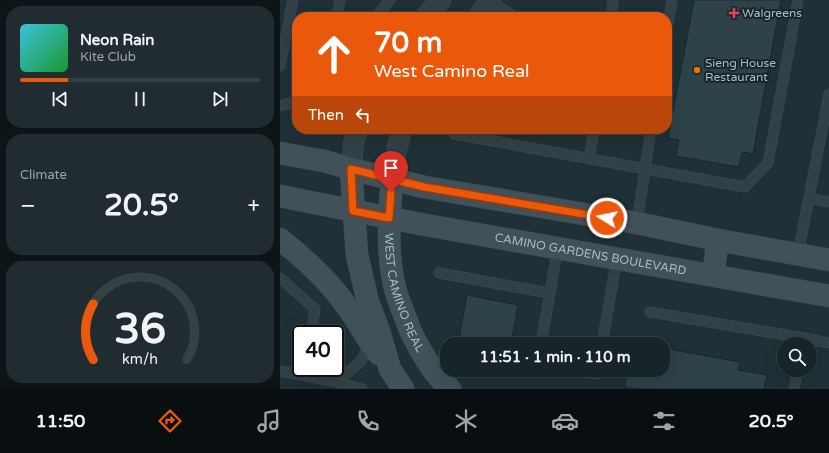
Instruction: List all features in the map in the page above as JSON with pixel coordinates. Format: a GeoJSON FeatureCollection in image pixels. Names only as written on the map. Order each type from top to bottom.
{"type":"FeatureCollection","features":[{"type":"Feature","properties":{"kind":"street"},"geometry":{"type":"LineString","coordinates":[[430,12],[441,0]]}},
{"type":"Feature","properties":{"kind":"street"},"geometry":{"type":"LineString","coordinates":[[482,12],[490,0]]}},
{"type":"Feature","properties":{"kind":"street"},"geometry":{"type":"LineString","coordinates":[[356,134],[354,141],[351,169],[356,255],[368,302],[379,331],[390,369]]}},
{"type":"Feature","properties":{"kind":"street"},"geometry":{"type":"LineString","coordinates":[[392,180],[394,160],[401,134]]}},
{"type":"Feature","properties":{"kind":"street"},"geometry":{"type":"LineString","coordinates":[[280,153],[324,161],[392,180],[432,188],[637,223],[718,240],[829,260]]}},
{"type":"Feature","properties":{"kind":"street","name":"WEST CAMINO REAL"},"geometry":{"type":"LineString","coordinates":[[392,180],[389,218],[391,260],[396,292],[422,354],[450,389]]}},
{"type":"Feature","properties":{"kind":"street"},"geometry":{"type":"LineString","coordinates":[[280,196],[353,211]]}},
{"type":"Feature","properties":{"kind":"street","name":"CAMINO GARDENS BOULEVARD"},"geometry":{"type":"LineString","coordinates":[[353,211],[829,296]]}},
{"type":"Feature","properties":{"kind":"street"},"geometry":{"type":"LineString","coordinates":[[280,239],[325,280],[348,307],[368,341],[390,369],[403,389]]}},
{"type":"Feature","properties":{"kind":"street"},"geometry":{"type":"LineString","coordinates":[[712,275],[718,240]]}},
{"type":"Feature","properties":{"kind":"lane"},"geometry":{"type":"LineString","coordinates":[[280,66],[293,0]]}},
{"type":"Feature","properties":{"kind":"lane"},"geometry":{"type":"LineString","coordinates":[[338,12],[340,0]]}},
{"type":"Feature","properties":{"kind":"lane"},"geometry":{"type":"LineString","coordinates":[[380,12],[390,0]]}},
{"type":"Feature","properties":{"kind":"lane"},"geometry":{"type":"LineString","coordinates":[[490,0],[508,12]]}},
{"type":"Feature","properties":{"kind":"lane"},"geometry":{"type":"LineString","coordinates":[[612,12],[613,0]]}},
{"type":"Feature","properties":{"kind":"lane"},"geometry":{"type":"LineString","coordinates":[[670,12],[672,0]]}},
{"type":"Feature","properties":{"kind":"lane"},"geometry":{"type":"LineString","coordinates":[[454,134],[744,187],[768,163],[798,0]]}},
{"type":"Feature","properties":{"kind":"lane"},"geometry":{"type":"LineString","coordinates":[[798,254],[829,94]]}},
{"type":"Feature","properties":{"kind":"lane"},"geometry":{"type":"LineString","coordinates":[[280,106],[292,102]]}},
{"type":"Feature","properties":{"kind":"lane"},"geometry":{"type":"LineString","coordinates":[[589,159],[593,134]]}},
{"type":"Feature","properties":{"kind":"lane"},"geometry":{"type":"LineString","coordinates":[[637,223],[651,134]]}},
{"type":"Feature","properties":{"kind":"lane"},"geometry":{"type":"LineString","coordinates":[[809,198],[829,202]]}},
{"type":"Feature","properties":{"kind":"lane"},"geometry":{"type":"LineString","coordinates":[[542,337],[558,247]]}},
{"type":"Feature","properties":{"kind":"lane"},"geometry":{"type":"LineString","coordinates":[[603,337],[617,258]]}},
{"type":"Feature","properties":{"kind":"lane"},"geometry":{"type":"LineString","coordinates":[[439,273],[550,293]]}},
{"type":"Feature","properties":{"kind":"lane"},"geometry":{"type":"LineString","coordinates":[[280,278],[315,309],[312,325]]}},
{"type":"Feature","properties":{"kind":"lane"},"geometry":{"type":"LineString","coordinates":[[650,312],[783,337]]}},
{"type":"Feature","properties":{"kind":"lane"},"geometry":{"type":"LineString","coordinates":[[337,382],[360,362],[365,354],[368,341]]}},
{"type":"Feature","properties":{"kind":"lane"},"geometry":{"type":"LineString","coordinates":[[817,342],[829,343]]}},
{"type":"Feature","properties":{"kind":"lane"},"geometry":{"type":"LineString","coordinates":[[280,370],[362,389]]}},
{"type":"Feature","properties":{"kind":"lane"},"geometry":{"type":"LineString","coordinates":[[794,389],[797,377]]}},
{"type":"Feature","properties":{"kind":"building"},"geometry":{"type":"Polygon","coordinates":[[[694,0],[781,0],[753,154],[742,152],[739,167],[676,156],[679,140],[668,138],[669,134],[672,134],[672,117],[694,0]]]}},
{"type":"Feature","properties":{"kind":"building"},"geometry":{"type":"Polygon","coordinates":[[[467,295],[518,305],[512,337],[459,337],[467,295]]]}},
{"type":"Feature","properties":{"kind":"building"},"geometry":{"type":"Polygon","coordinates":[[[670,349],[740,362],[738,370],[767,375],[764,389],[638,389],[625,387],[626,377],[670,377],[670,349]]]}},
{"type":"Feature","properties":{"kind":"place","name":"Walgreens"},"geometry":{"type":"Point","coordinates":[734,13]}},
{"type":"Feature","properties":{"kind":"place","name":"Sieng House Restaurant"},"geometry":{"type":"Point","coordinates":[697,70]}},
{"type":"Feature","properties":{"kind":"route"},"geometry":{"type":"LineString","coordinates":[[391,192],[389,218],[353,211],[351,169],[424,187],[607,218]]}}]}
